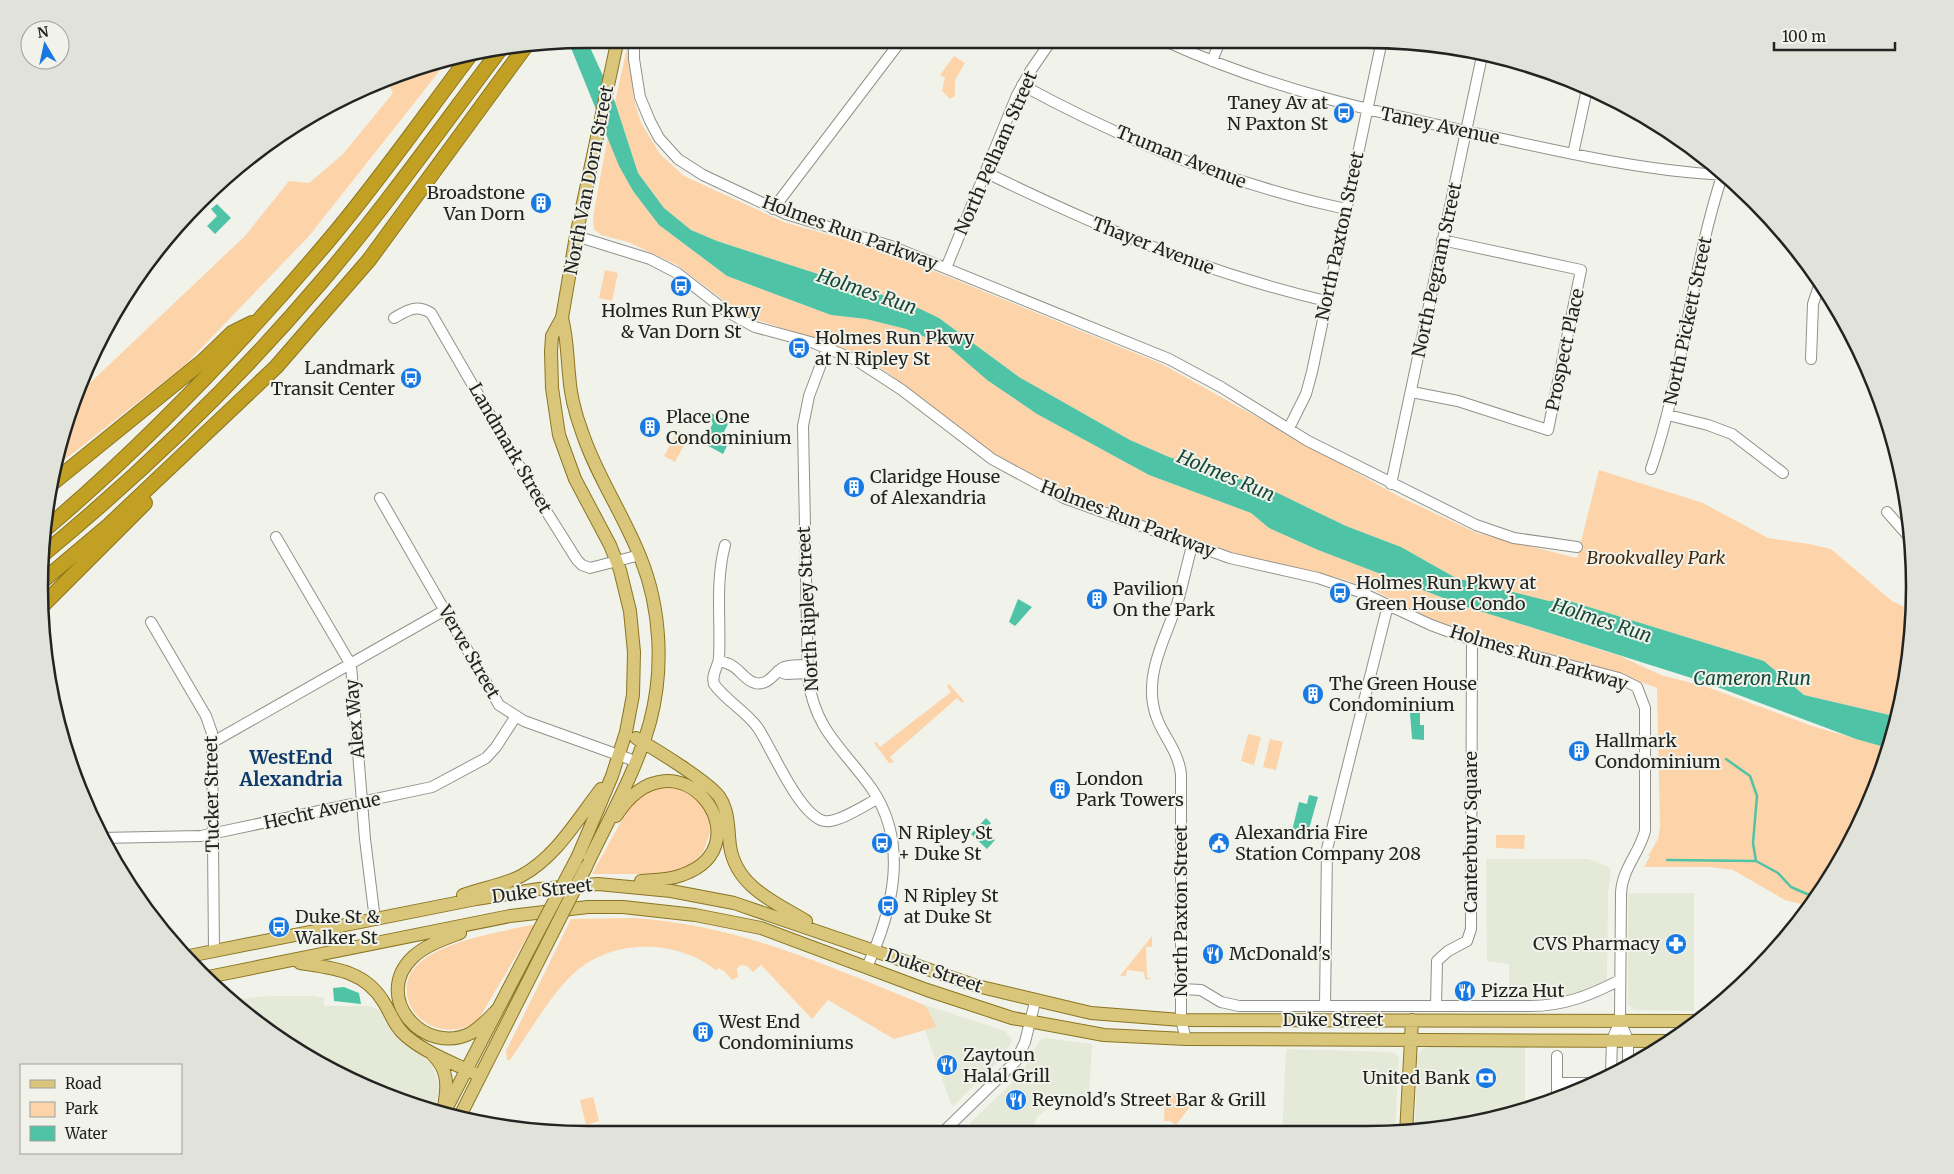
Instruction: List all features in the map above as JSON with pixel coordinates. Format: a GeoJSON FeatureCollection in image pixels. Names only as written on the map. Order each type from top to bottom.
{"type":"FeatureCollection","features":[{"type":"Feature","properties":{"kind":"highway"},"geometry":{"type":"LineString","coordinates":[[48,601],[123,526],[300,340],[369,260],[522,52]]}},
{"type":"Feature","properties":{"kind":"highway"},"geometry":{"type":"LineString","coordinates":[[49,549],[149,463],[270,340],[367,226],[495,56]]}},
{"type":"Feature","properties":{"kind":"highway"},"geometry":{"type":"LineString","coordinates":[[51,523],[150,434],[262,318],[330,239],[466,62]]}},
{"type":"Feature","properties":{"kind":"highway"},"geometry":{"type":"LineString","coordinates":[[59,478],[204,361],[232,333],[262,318]]}},
{"type":"Feature","properties":{"kind":"highway"},"geometry":{"type":"LineString","coordinates":[[48,576],[109,525],[256,386]]}},
{"type":"Feature","properties":{"kind":"main road","name":"North Van Dorn Street"},"geometry":{"type":"LineString","coordinates":[[446,1108],[474,1058],[497,1010],[578,856],[612,776],[626,732],[633,695],[634,652],[630,612],[616,562],[575,479],[556,422],[552,388],[551,352],[552,336],[562,318],[576,236],[616,48]]}},
{"type":"Feature","properties":{"kind":"main road","name":"North Van Dorn Street"},"geometry":{"type":"LineString","coordinates":[[462,1111],[586,867],[635,761],[650,723],[659,670],[656,619],[640,555],[594,466],[581,431],[572,399],[567,358],[567,336],[562,318]]}},
{"type":"Feature","properties":{"kind":"main road"},"geometry":{"type":"LineString","coordinates":[[626,732],[701,780],[720,797],[727,816],[732,856],[749,885],[769,900],[830,935]]}},
{"type":"Feature","properties":{"kind":"main road"},"geometry":{"type":"LineString","coordinates":[[423,910],[520,876],[541,862],[555,848],[612,776]]}},
{"type":"Feature","properties":{"kind":"main road"},"geometry":{"type":"LineString","coordinates":[[594,850],[618,812],[630,799],[650,786],[669,782],[689,786],[703,795],[714,810],[717,838],[711,853],[698,867],[672,878],[598,884]]}},
{"type":"Feature","properties":{"kind":"main road","name":"Duke Street"},"geometry":{"type":"LineString","coordinates":[[193,955],[423,910],[539,890],[598,884],[671,890],[734,903],[977,986],[1035,1002],[1091,1013],[1181,1020],[1687,1021]]}},
{"type":"Feature","properties":{"kind":"main road","name":"Duke Street"},"geometry":{"type":"LineString","coordinates":[[214,976],[510,916],[588,907],[623,907],[678,912],[761,928],[976,1007],[1032,1023],[1104,1035],[1180,1039],[1659,1041]]}},
{"type":"Feature","properties":{"kind":"main road"},"geometry":{"type":"LineString","coordinates":[[497,1010],[470,1033],[454,1037],[437,1037],[425,1033],[407,1019],[399,1002],[398,984],[406,965],[424,949],[440,940],[510,916]]}},
{"type":"Feature","properties":{"kind":"main road"},"geometry":{"type":"LineString","coordinates":[[290,962],[328,967],[362,978],[378,993],[400,1031],[425,1048],[480,1076]]}},
{"type":"Feature","properties":{"kind":"main road"},"geometry":{"type":"LineString","coordinates":[[1406,1125],[1412,1020]]}},
{"type":"Feature","properties":{"kind":"main road"},"geometry":{"type":"LineString","coordinates":[[425,1048],[442,1065],[446,1079],[444,1107]]}},
{"type":"Feature","properties":{"kind":"main road"},"geometry":{"type":"LineString","coordinates":[[474,1058],[486,1064]]}},
{"type":"Feature","properties":{"kind":"street","name":"Holmes Run Parkway"},"geometry":{"type":"LineString","coordinates":[[634,48],[640,97],[660,138],[678,159],[703,176],[773,209],[802,220],[875,240],[1170,359],[1391,484],[1495,533],[1539,543],[1577,547]]}},
{"type":"Feature","properties":{"kind":"street"},"geometry":{"type":"LineString","coordinates":[[773,209],[831,130],[895,48]]}},
{"type":"Feature","properties":{"kind":"street","name":"North Pelham Street"},"geometry":{"type":"LineString","coordinates":[[946,268],[1022,86],[1046,48]]}},
{"type":"Feature","properties":{"kind":"street","name":"Taney Avenue"},"geometry":{"type":"LineString","coordinates":[[1181,48],[1265,82],[1366,110],[1647,168],[1713,173]]}},
{"type":"Feature","properties":{"kind":"street"},"geometry":{"type":"LineString","coordinates":[[1212,61],[1217,48]]}},
{"type":"Feature","properties":{"kind":"street","name":"North Paxton Street"},"geometry":{"type":"LineString","coordinates":[[1289,428],[1306,394],[1380,48]]}},
{"type":"Feature","properties":{"kind":"street","name":"North Pegram Street"},"geometry":{"type":"LineString","coordinates":[[1391,484],[1481,60]]}},
{"type":"Feature","properties":{"kind":"street","name":"Truman Avenue"},"geometry":{"type":"LineString","coordinates":[[1022,86],[1139,143],[1193,165],[1253,186],[1346,209]]}},
{"type":"Feature","properties":{"kind":"street"},"geometry":{"type":"LineString","coordinates":[[1573,154],[1586,94]]}},
{"type":"Feature","properties":{"kind":"street","name":"Thayer Avenue"},"geometry":{"type":"LineString","coordinates":[[987,173],[1146,246],[1217,272],[1326,301]]}},
{"type":"Feature","properties":{"kind":"street","name":"North Pickett Street"},"geometry":{"type":"LineString","coordinates":[[1651,468],[1668,415],[1704,246],[1721,180]]}},
{"type":"Feature","properties":{"kind":"street","name":"Holmes Run Parkway"},"geometry":{"type":"LineString","coordinates":[[576,236],[650,259],[677,273],[726,311],[754,327],[828,348],[880,374],[974,447],[1023,477],[1070,500],[1192,546],[1230,558],[1318,578],[1360,592],[1472,640],[1619,678],[1637,687],[1645,708],[1645,831],[1639,849],[1626,868],[1621,883],[1620,980]]}},
{"type":"Feature","properties":{"kind":"street","name":"Prospect Place"},"geometry":{"type":"LineString","coordinates":[[1412,392],[1458,401],[1548,430],[1581,270],[1442,240]]}},
{"type":"Feature","properties":{"kind":"street"},"geometry":{"type":"LineString","coordinates":[[1812,359],[1813,304],[1818,290]]}},
{"type":"Feature","properties":{"kind":"street","name":"Landmark Street"},"geometry":{"type":"LineString","coordinates":[[394,318],[410,308],[422,308],[431,313],[538,498],[582,565],[590,568],[640,555]]}},
{"type":"Feature","properties":{"kind":"street","name":"North Ripley Street"},"geometry":{"type":"LineString","coordinates":[[828,348],[809,396],[803,426],[808,669],[814,706],[828,736],[877,799],[891,838],[894,872],[891,904],[867,967]]}},
{"type":"Feature","properties":{"kind":"street"},"geometry":{"type":"LineString","coordinates":[[1668,415],[1725,430],[1783,473]]}},
{"type":"Feature","properties":{"kind":"street","name":"Verve Street"},"geometry":{"type":"LineString","coordinates":[[380,498],[494,699],[502,708],[516,716],[635,761]]}},
{"type":"Feature","properties":{"kind":"street"},"geometry":{"type":"LineString","coordinates":[[1887,512],[1903,532]]}},
{"type":"Feature","properties":{"kind":"street","name":"Alex Way"},"geometry":{"type":"LineString","coordinates":[[276,537],[351,665],[362,802],[375,920]]}},
{"type":"Feature","properties":{"kind":"street"},"geometry":{"type":"LineString","coordinates":[[725,545],[720,565],[719,661],[712,678],[714,684],[757,727],[793,790],[814,814],[825,821],[832,821],[877,799]]}},
{"type":"Feature","properties":{"kind":"street","name":"North Paxton Street"},"geometry":{"type":"LineString","coordinates":[[1180,1039],[1181,774],[1175,749],[1157,721],[1152,686],[1157,660],[1178,601],[1192,546]]}},
{"type":"Feature","properties":{"kind":"street"},"geometry":{"type":"LineString","coordinates":[[1325,1006],[1327,850],[1388,605]]}},
{"type":"Feature","properties":{"kind":"street"},"geometry":{"type":"LineString","coordinates":[[213,742],[445,610]]}},
{"type":"Feature","properties":{"kind":"street","name":"Tucker Street"},"geometry":{"type":"LineString","coordinates":[[151,622],[206,716],[213,742],[214,951]]}},
{"type":"Feature","properties":{"kind":"street","name":"Canterbury Square"},"geometry":{"type":"LineString","coordinates":[[1436,1006],[1437,961],[1448,951],[1467,941],[1472,929],[1472,640]]}},
{"type":"Feature","properties":{"kind":"street"},"geometry":{"type":"LineString","coordinates":[[719,661],[731,664],[752,682],[766,682],[773,678],[778,671],[786,674],[808,669]]}},
{"type":"Feature","properties":{"kind":"street","name":"Hecht Avenue"},"geometry":{"type":"LineString","coordinates":[[110,838],[191,838],[435,786],[475,765],[492,752],[516,716]]}},
{"type":"Feature","properties":{"kind":"street"},"geometry":{"type":"LineString","coordinates":[[1612,1068],[1612,1040],[1620,1021],[1620,980]]}},
{"type":"Feature","properties":{"kind":"street","name":"Duke Street"},"geometry":{"type":"LineString","coordinates":[[1181,989],[1201,990],[1216,1000],[1233,1005],[1436,1006],[1555,1004],[1579,999],[1620,980]]}},
{"type":"Feature","properties":{"kind":"street"},"geometry":{"type":"LineString","coordinates":[[949,1126],[1016,1061],[1032,1023],[1035,1002]]}},
{"type":"Feature","properties":{"kind":"street"},"geometry":{"type":"LineString","coordinates":[[1620,1021],[1628,1040],[1628,1059]]}},
{"type":"Feature","properties":{"kind":"street"},"geometry":{"type":"LineString","coordinates":[[1557,1056],[1557,1091]]}},
{"type":"Feature","properties":{"kind":"street"},"geometry":{"type":"LineString","coordinates":[[1557,1083],[1578,1083]]}},
{"type":"Feature","properties":{"kind":"shaded area"},"geometry":{"type":"Polygon","coordinates":[[[1486,859],[1588,859],[1609,867],[1611,870],[1608,892],[1607,980],[1587,990],[1559,998],[1509,1000],[1509,964],[1487,961],[1486,859]]]}},
{"type":"Feature","properties":{"kind":"shaded area"},"geometry":{"type":"Polygon","coordinates":[[[1628,893],[1694,893],[1694,1011],[1634,1010],[1628,1004],[1628,893]]]}},
{"type":"Feature","properties":{"kind":"shaded area"},"geometry":{"type":"Polygon","coordinates":[[[267,996],[313,996],[324,998],[324,1006],[370,1006],[379,1010],[395,1034],[432,1064],[439,1084],[439,1094],[435,1104],[414,1098],[348,1071],[287,1036],[239,999],[267,996]]]}},
{"type":"Feature","properties":{"kind":"shaded area"},"geometry":{"type":"Polygon","coordinates":[[[922,1004],[1005,1031],[1012,1040],[1004,1056],[952,1107],[925,1030],[936,1027],[922,1004]]]}},
{"type":"Feature","properties":{"kind":"shaded area"},"geometry":{"type":"Polygon","coordinates":[[[1045,1038],[1092,1044],[1089,1096],[1081,1095],[1076,1099],[1066,1098],[1057,1101],[1037,1117],[1034,1126],[972,1126],[970,1123],[1021,1074],[1040,1040],[1045,1038]]]}},
{"type":"Feature","properties":{"kind":"shaded area"},"geometry":{"type":"Polygon","coordinates":[[[1428,1046],[1525,1046],[1525,1103],[1472,1116],[1415,1124],[1417,1057],[1421,1050],[1428,1046]]]}},
{"type":"Feature","properties":{"kind":"shaded area"},"geometry":{"type":"Polygon","coordinates":[[[1286,1049],[1392,1052],[1399,1057],[1395,1125],[1282,1126],[1286,1049]]]}},
{"type":"Feature","properties":{"kind":"green space","name":"Brookvalley Park"},"geometry":{"type":"Polygon","coordinates":[[[627,48],[631,48],[633,96],[641,123],[660,154],[684,176],[784,222],[882,250],[1162,364],[1400,497],[1477,533],[1577,558],[1599,470],[1703,503],[1768,538],[1831,549],[1892,601],[1905,607],[1902,657],[1891,715],[1804,695],[1764,661],[1566,600],[1549,601],[1456,578],[1401,547],[1346,526],[1263,486],[1169,457],[1130,440],[1019,377],[939,318],[910,304],[717,241],[691,230],[664,208],[638,173],[615,102],[627,48]]]}},
{"type":"Feature","properties":{"kind":"green space"},"geometry":{"type":"Polygon","coordinates":[[[954,56],[965,63],[955,80],[955,96],[950,99],[942,91],[945,78],[940,75],[954,56]]]}},
{"type":"Feature","properties":{"kind":"green space"},"geometry":{"type":"Polygon","coordinates":[[[442,67],[309,236],[185,365],[63,461],[76,414],[86,389],[91,382],[245,236],[289,181],[309,183],[343,154],[393,93],[389,86],[442,67]]]}},
{"type":"Feature","properties":{"kind":"green space"},"geometry":{"type":"Polygon","coordinates":[[[608,136],[619,166],[633,191],[659,225],[727,276],[831,315],[866,319],[906,329],[949,347],[987,380],[1037,414],[1149,475],[1251,513],[1269,528],[1318,550],[1467,607],[1620,656],[1661,675],[1707,687],[1812,726],[1882,746],[1851,826],[1816,887],[1803,904],[1785,900],[1733,870],[1710,867],[1644,867],[1658,839],[1660,827],[1657,688],[1609,670],[1475,635],[1432,619],[1369,588],[1343,579],[1233,553],[1081,498],[1036,478],[990,452],[887,372],[849,350],[754,319],[726,302],[677,265],[628,242],[601,235],[594,229],[593,217],[608,136]]]}},
{"type":"Feature","properties":{"kind":"green space"},"geometry":{"type":"Polygon","coordinates":[[[605,270],[618,273],[612,301],[599,298],[605,270]]]}},
{"type":"Feature","properties":{"kind":"green space"},"geometry":{"type":"Polygon","coordinates":[[[678,430],[689,436],[675,462],[664,456],[678,430]]]}},
{"type":"Feature","properties":{"kind":"green space"},"geometry":{"type":"Polygon","coordinates":[[[949,684],[964,701],[962,703],[957,698],[890,757],[894,762],[889,763],[874,743],[876,742],[880,747],[951,692],[947,686],[949,684]]]}},
{"type":"Feature","properties":{"kind":"green space"},"geometry":{"type":"Polygon","coordinates":[[[1248,734],[1261,737],[1254,765],[1241,761],[1248,734]]]}},
{"type":"Feature","properties":{"kind":"green space"},"geometry":{"type":"Polygon","coordinates":[[[1270,739],[1283,742],[1276,770],[1263,767],[1270,739]]]}},
{"type":"Feature","properties":{"kind":"green space"},"geometry":{"type":"Polygon","coordinates":[[[659,787],[687,789],[709,813],[710,833],[703,852],[690,866],[668,874],[592,874],[627,811],[642,795],[659,787]]]}},
{"type":"Feature","properties":{"kind":"green space"},"geometry":{"type":"Polygon","coordinates":[[[1496,835],[1525,835],[1524,849],[1496,848],[1496,835]]]}},
{"type":"Feature","properties":{"kind":"green space"},"geometry":{"type":"Polygon","coordinates":[[[635,918],[674,922],[711,929],[782,949],[922,1004],[928,1009],[936,1027],[894,1039],[828,1000],[812,1019],[761,965],[753,972],[747,966],[740,965],[737,969],[738,977],[732,980],[719,968],[716,970],[700,960],[681,952],[662,948],[642,947],[623,949],[604,955],[586,964],[571,976],[547,1005],[510,1060],[507,1060],[506,1051],[571,919],[635,918]]]}},
{"type":"Feature","properties":{"kind":"green space"},"geometry":{"type":"Polygon","coordinates":[[[535,924],[477,1022],[459,1029],[442,1029],[427,1023],[416,1014],[408,1001],[407,987],[411,973],[423,960],[462,941],[535,924]]]}},
{"type":"Feature","properties":{"kind":"green space"},"geometry":{"type":"Polygon","coordinates":[[[1152,936],[1152,947],[1146,947],[1147,977],[1152,980],[1145,979],[1144,972],[1127,970],[1126,976],[1120,976],[1152,936]]]}},
{"type":"Feature","properties":{"kind":"green space"},"geometry":{"type":"Polygon","coordinates":[[[1165,1093],[1189,1095],[1189,1108],[1176,1125],[1170,1121],[1164,1121],[1165,1093]]]}},
{"type":"Feature","properties":{"kind":"green space"},"geometry":{"type":"Polygon","coordinates":[[[593,1097],[599,1121],[586,1125],[580,1100],[593,1097]]]}},
{"type":"Feature","properties":{"kind":"water","name":"Cameron Run"},"geometry":{"type":"Polygon","coordinates":[[[571,48],[590,48],[615,102],[638,173],[664,208],[691,230],[717,241],[910,304],[939,318],[1019,377],[1130,440],[1169,457],[1263,486],[1346,526],[1401,547],[1456,578],[1549,601],[1566,600],[1764,661],[1804,695],[1891,715],[1882,746],[1856,739],[1704,682],[1467,607],[1318,550],[1269,528],[1251,513],[1149,475],[1037,414],[987,380],[949,347],[906,329],[866,319],[831,315],[727,276],[659,225],[633,191],[619,166],[571,48]]]}},
{"type":"Feature","properties":{"kind":"water"},"geometry":{"type":"Polygon","coordinates":[[[217,204],[231,218],[215,234],[207,226],[217,216],[211,209],[217,204]]]}},
{"type":"Feature","properties":{"kind":"water"},"geometry":{"type":"Polygon","coordinates":[[[709,412],[729,422],[719,442],[727,446],[723,454],[703,443],[713,423],[705,418],[709,412]]]}},
{"type":"Feature","properties":{"kind":"water"},"geometry":{"type":"Polygon","coordinates":[[[1018,599],[1032,607],[1015,626],[1009,622],[1018,599]]]}},
{"type":"Feature","properties":{"kind":"water"},"geometry":{"type":"Polygon","coordinates":[[[1410,713],[1420,713],[1420,725],[1424,725],[1424,740],[1412,739],[1410,713]]]}},
{"type":"Feature","properties":{"kind":"water"},"geometry":{"type":"Polygon","coordinates":[[[1309,795],[1318,797],[1307,836],[1292,831],[1299,802],[1307,804],[1309,795]]]}},
{"type":"Feature","properties":{"kind":"water"},"geometry":{"type":"Polygon","coordinates":[[[986,818],[991,823],[985,830],[995,840],[987,849],[971,834],[986,818]]]}},
{"type":"Feature","properties":{"kind":"water"},"geometry":{"type":"Polygon","coordinates":[[[344,987],[359,993],[361,1004],[334,1001],[333,988],[344,987]]]}},
{"type":"Feature","properties":{"kind":"waterway"},"geometry":{"type":"LineString","coordinates":[[1726,759],[1750,776],[1757,796],[1753,843],[1756,861]]}},
{"type":"Feature","properties":{"kind":"waterway"},"geometry":{"type":"LineString","coordinates":[[1667,860],[1756,861],[1778,873],[1791,887],[1811,894]]}},
{"type":"Feature","properties":{"kind":"place","name":"Taney Av at N Paxton St"},"geometry":{"type":"Point","coordinates":[1344,113]}},
{"type":"Feature","properties":{"kind":"place","name":"Broadstone Van Dorn"},"geometry":{"type":"Point","coordinates":[541,203]}},
{"type":"Feature","properties":{"kind":"place","name":"Holmes Run Pkwy & Van Dorn St"},"geometry":{"type":"Point","coordinates":[681,286]}},
{"type":"Feature","properties":{"kind":"place","name":"Holmes Run Pkwy at N Ripley St"},"geometry":{"type":"Point","coordinates":[799,348]}},
{"type":"Feature","properties":{"kind":"place","name":"Landmark Transit Center"},"geometry":{"type":"Point","coordinates":[411,378]}},
{"type":"Feature","properties":{"kind":"place","name":"Place One Condominium"},"geometry":{"type":"Point","coordinates":[650,427]}},
{"type":"Feature","properties":{"kind":"place","name":"Claridge House of Alexandria"},"geometry":{"type":"Point","coordinates":[854,487]}},
{"type":"Feature","properties":{"kind":"place","name":"Holmes Run Pkwy at Green House Condo"},"geometry":{"type":"Point","coordinates":[1340,593]}},
{"type":"Feature","properties":{"kind":"place","name":"Pavilion On the Park"},"geometry":{"type":"Point","coordinates":[1097,599]}},
{"type":"Feature","properties":{"kind":"place","name":"The Green House Condominium"},"geometry":{"type":"Point","coordinates":[1313,694]}},
{"type":"Feature","properties":{"kind":"place","name":"Hallmark Condominium"},"geometry":{"type":"Point","coordinates":[1579,751]}},
{"type":"Feature","properties":{"kind":"place","name":"London Park Towers"},"geometry":{"type":"Point","coordinates":[1060,789]}},
{"type":"Feature","properties":{"kind":"place","name":"N Ripley St + Duke St"},"geometry":{"type":"Point","coordinates":[882,843]}},
{"type":"Feature","properties":{"kind":"place","name":"Alexandria Fire Station Company 208"},"geometry":{"type":"Point","coordinates":[1219,843]}},
{"type":"Feature","properties":{"kind":"place","name":"N Ripley St at Duke St"},"geometry":{"type":"Point","coordinates":[888,906]}},
{"type":"Feature","properties":{"kind":"place","name":"Duke St & Walker St"},"geometry":{"type":"Point","coordinates":[279,927]}},
{"type":"Feature","properties":{"kind":"place","name":"CVS Pharmacy"},"geometry":{"type":"Point","coordinates":[1676,944]}},
{"type":"Feature","properties":{"kind":"place","name":"McDonald's"},"geometry":{"type":"Point","coordinates":[1213,954]}},
{"type":"Feature","properties":{"kind":"place","name":"Pizza Hut"},"geometry":{"type":"Point","coordinates":[1465,991]}},
{"type":"Feature","properties":{"kind":"place","name":"West End Condominiums"},"geometry":{"type":"Point","coordinates":[703,1032]}},
{"type":"Feature","properties":{"kind":"place","name":"Zaytoun Halal Grill"},"geometry":{"type":"Point","coordinates":[947,1065]}},
{"type":"Feature","properties":{"kind":"place","name":"United Bank"},"geometry":{"type":"Point","coordinates":[1486,1078]}},
{"type":"Feature","properties":{"kind":"place","name":"Reynold's Street Bar & Grill"},"geometry":{"type":"Point","coordinates":[1016,1100]}},
{"type":"Feature","properties":{"kind":"district","name":"WestEnd Alexandria"},"geometry":{"type":"Point","coordinates":[291,768]}},
{"type":"Feature","properties":{"kind":"water label","name":"Holmes Run"},"geometry":{"type":"Point","coordinates":[867,291]}},
{"type":"Feature","properties":{"kind":"water label","name":"Holmes Run"},"geometry":{"type":"Point","coordinates":[1226,475]}},
{"type":"Feature","properties":{"kind":"water label","name":"Holmes Run"},"geometry":{"type":"Point","coordinates":[1602,620]}}]}
